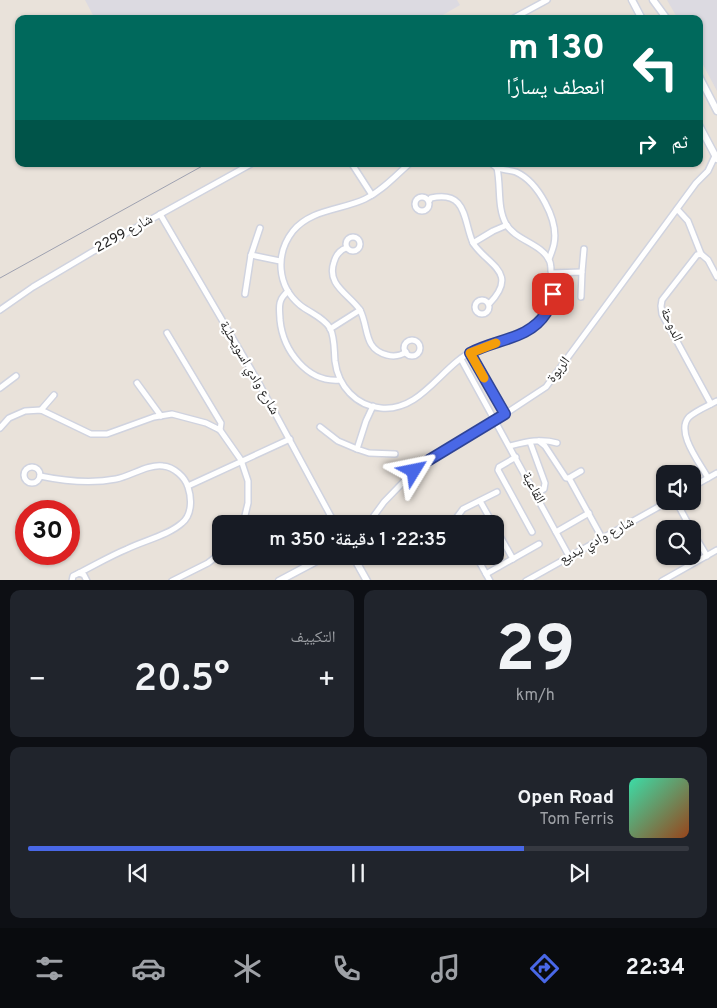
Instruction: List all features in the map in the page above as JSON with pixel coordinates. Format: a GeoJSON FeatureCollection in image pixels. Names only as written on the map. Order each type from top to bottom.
{"type":"FeatureCollection","features":[{"type":"Feature","properties":{"kind":"street"},"geometry":{"type":"LineString","coordinates":[[520,15],[548,0]]}},
{"type":"Feature","properties":{"kind":"street"},"geometry":{"type":"LineString","coordinates":[[632,0],[640,15]]}},
{"type":"Feature","properties":{"kind":"street"},"geometry":{"type":"LineString","coordinates":[[653,0],[663,15]]}},
{"type":"Feature","properties":{"kind":"street"},"geometry":{"type":"LineString","coordinates":[[703,84],[717,111]]}},
{"type":"Feature","properties":{"kind":"street"},"geometry":{"type":"LineString","coordinates":[[703,133],[716,157]]}},
{"type":"Feature","properties":{"kind":"street","name":"الربوة"},"geometry":{"type":"LineString","coordinates":[[375,515],[384,502],[414,471],[535,396],[555,378],[696,183],[708,171],[716,157]]}},
{"type":"Feature","properties":{"kind":"street","name":"شارع 2299"},"geometry":{"type":"LineString","coordinates":[[0,310],[33,287],[92,252],[246,167]]}},
{"type":"Feature","properties":{"kind":"street"},"geometry":{"type":"LineString","coordinates":[[354,167],[372,195]]}},
{"type":"Feature","properties":{"kind":"street"},"geometry":{"type":"LineString","coordinates":[[406,167],[386,186],[372,195],[305,220],[289,237],[280,261],[282,276],[288,291],[300,304],[323,319],[330,329],[334,339],[335,364],[340,380],[350,394],[362,402],[382,408],[395,408],[408,404],[470,353],[521,335],[536,325],[548,308],[554,285],[549,259],[555,235],[551,215],[542,198],[522,176],[497,168],[502,210],[507,225],[549,259]]}},
{"type":"Feature","properties":{"kind":"street"},"geometry":{"type":"LineString","coordinates":[[708,171],[715,169]]}},
{"type":"Feature","properties":{"kind":"street"},"geometry":{"type":"LineString","coordinates":[[429,201],[431,198],[444,196],[459,204],[464,212],[469,234],[474,243],[479,251],[500,272],[501,284],[499,290],[489,304]]}},
{"type":"Feature","properties":{"kind":"street"},"geometry":{"type":"LineString","coordinates":[[677,209],[688,221],[703,255],[717,277]]}},
{"type":"Feature","properties":{"kind":"street","name":"شارع وادي اسويحلية"},"geometry":{"type":"LineString","coordinates":[[160,214],[290,438],[331,515]]}},
{"type":"Feature","properties":{"kind":"street"},"geometry":{"type":"LineString","coordinates":[[474,243],[507,225]]}},
{"type":"Feature","properties":{"kind":"street"},"geometry":{"type":"LineString","coordinates":[[245,294],[251,255],[260,228]]}},
{"type":"Feature","properties":{"kind":"street"},"geometry":{"type":"LineString","coordinates":[[346,248],[336,256],[332,268],[332,276],[339,290],[352,300],[360,310],[368,341],[374,349],[383,354],[393,356],[406,352]]}},
{"type":"Feature","properties":{"kind":"street"},"geometry":{"type":"LineString","coordinates":[[581,297],[584,249]]}},
{"type":"Feature","properties":{"kind":"street"},"geometry":{"type":"LineString","coordinates":[[251,255],[280,261]]}},
{"type":"Feature","properties":{"kind":"street","name":"الدوحة"},"geometry":{"type":"LineString","coordinates":[[703,255],[692,259],[662,300],[660,306],[662,314],[714,402]]}},
{"type":"Feature","properties":{"kind":"street"},"geometry":{"type":"LineString","coordinates":[[552,273],[582,272]]}},
{"type":"Feature","properties":{"kind":"street"},"geometry":{"type":"LineString","coordinates":[[288,291],[281,299],[279,306],[281,328],[292,352],[302,366],[318,377],[330,381],[340,380]]}},
{"type":"Feature","properties":{"kind":"street"},"geometry":{"type":"LineString","coordinates":[[330,329],[360,310]]}},
{"type":"Feature","properties":{"kind":"street"},"geometry":{"type":"LineString","coordinates":[[167,333],[221,422],[220,430]]}},
{"type":"Feature","properties":{"kind":"street"},"geometry":{"type":"LineString","coordinates":[[470,353],[505,414]]}},
{"type":"Feature","properties":{"kind":"street","name":"القاعية"},"geometry":{"type":"LineString","coordinates":[[461,359],[569,556]]}},
{"type":"Feature","properties":{"kind":"street"},"geometry":{"type":"LineString","coordinates":[[0,388],[16,376]]}},
{"type":"Feature","properties":{"kind":"street"},"geometry":{"type":"LineString","coordinates":[[137,383],[161,416]]}},
{"type":"Feature","properties":{"kind":"street"},"geometry":{"type":"LineString","coordinates":[[484,399],[487,395],[494,395]]}},
{"type":"Feature","properties":{"kind":"street"},"geometry":{"type":"LineString","coordinates":[[40,410],[54,396]]}},
{"type":"Feature","properties":{"kind":"street"},"geometry":{"type":"LineString","coordinates":[[708,478],[690,445],[684,429],[685,423],[690,417],[714,402]]}},
{"type":"Feature","properties":{"kind":"street"},"geometry":{"type":"LineString","coordinates":[[357,449],[373,406]]}},
{"type":"Feature","properties":{"kind":"street"},"geometry":{"type":"LineString","coordinates":[[0,428],[10,418],[25,410],[40,410],[91,434],[107,434],[172,414],[187,417],[220,430],[241,460],[248,481],[248,503],[245,515]]}},
{"type":"Feature","properties":{"kind":"street"},"geometry":{"type":"LineString","coordinates":[[320,426],[338,441],[357,449],[370,453],[396,454]]}},
{"type":"Feature","properties":{"kind":"street"},"geometry":{"type":"LineString","coordinates":[[188,486],[290,438]]}},
{"type":"Feature","properties":{"kind":"street"},"geometry":{"type":"LineString","coordinates":[[510,446],[539,440],[557,443]]}},
{"type":"Feature","properties":{"kind":"street"},"geometry":{"type":"LineString","coordinates":[[539,440],[565,477],[569,478],[602,538]]}},
{"type":"Feature","properties":{"kind":"street"},"geometry":{"type":"LineString","coordinates":[[530,442],[545,484],[544,489],[536,494]]}},
{"type":"Feature","properties":{"kind":"street"},"geometry":{"type":"LineString","coordinates":[[516,457],[499,467],[498,470],[532,532]]}},
{"type":"Feature","properties":{"kind":"street"},"geometry":{"type":"LineString","coordinates":[[40,476],[58,480],[101,482],[116,479],[150,467],[164,466],[177,471],[188,486],[190,512],[183,523],[73,576],[72,580]]}},
{"type":"Feature","properties":{"kind":"street"},"geometry":{"type":"LineString","coordinates":[[569,478],[581,471]]}},
{"type":"Feature","properties":{"kind":"street"},"geometry":{"type":"LineString","coordinates":[[701,482],[717,473]]}},
{"type":"Feature","properties":{"kind":"street"},"geometry":{"type":"LineString","coordinates":[[458,515],[497,492]]}},
{"type":"Feature","properties":{"kind":"street"},"geometry":{"type":"LineString","coordinates":[[480,501],[488,515]]}},
{"type":"Feature","properties":{"kind":"street","name":"شارع وادي لبديع"},"geometry":{"type":"LineString","coordinates":[[526,580],[656,508]]}},
{"type":"Feature","properties":{"kind":"street"},"geometry":{"type":"LineString","coordinates":[[556,532],[589,513]]}},
{"type":"Feature","properties":{"kind":"street"},"geometry":{"type":"LineString","coordinates":[[504,543],[513,559]]}},
{"type":"Feature","properties":{"kind":"street"},"geometry":{"type":"LineString","coordinates":[[486,574],[539,544]]}},
{"type":"Feature","properties":{"kind":"street"},"geometry":{"type":"LineString","coordinates":[[701,547],[706,556]]}},
{"type":"Feature","properties":{"kind":"street"},"geometry":{"type":"LineString","coordinates":[[662,580],[717,550]]}},
{"type":"Feature","properties":{"kind":"street"},"geometry":{"type":"LineString","coordinates":[[172,580],[212,560]]}},
{"type":"Feature","properties":{"kind":"street"},"geometry":{"type":"LineString","coordinates":[[279,580],[308,565]]}},
{"type":"Feature","properties":{"kind":"street"},"geometry":{"type":"LineString","coordinates":[[358,565],[367,580]]}},
{"type":"Feature","properties":{"kind":"street"},"geometry":{"type":"LineString","coordinates":[[481,565],[490,580]]}},
{"type":"Feature","properties":{"kind":"street"},"geometry":{"type":"LineString","coordinates":[[79,573],[86,579],[90,568]]}},
{"type":"Feature","properties":{"kind":"shaded area"},"geometry":{"type":"Polygon","coordinates":[[[85,0],[457,0],[460,5],[443,15],[93,15],[85,0]]]}},
{"type":"Feature","properties":{"kind":"shaded area"},"geometry":{"type":"Polygon","coordinates":[[[667,0],[717,0],[717,91],[703,65],[703,15],[676,15],[667,0]]]}},
{"type":"Feature","properties":{"kind":"tram line"},"geometry":{"type":"LineString","coordinates":[[0,278],[201,167]]}},
{"type":"Feature","properties":{"kind":"slow traffic"},"geometry":{"type":"LineString","coordinates":[[484,378],[470,353],[496,343]]}},
{"type":"Feature","properties":{"kind":"route"},"geometry":{"type":"LineString","coordinates":[[414,471],[505,414],[470,353],[528,331],[541,320],[553,294]]}}]}
